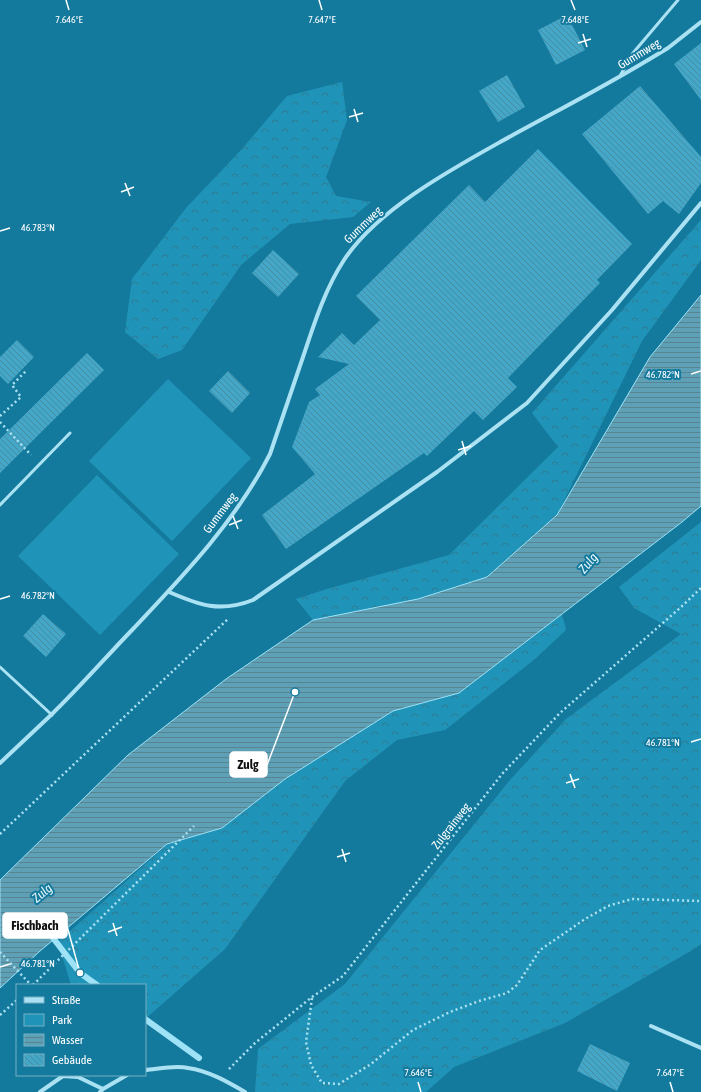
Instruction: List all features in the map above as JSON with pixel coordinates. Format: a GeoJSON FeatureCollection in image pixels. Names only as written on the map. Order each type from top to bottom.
{"type":"FeatureCollection","features":[{"type":"Feature","properties":{"kind":"street","name":"Gummweg"},"geometry":{"type":"LineString","coordinates":[[0,763],[52,714],[169,592],[217,535],[246,495],[270,454],[315,319],[329,286],[343,261],[355,244],[370,228],[407,199],[463,163],[619,78],[668,48],[701,22]]}},
{"type":"Feature","properties":{"kind":"street"},"geometry":{"type":"LineString","coordinates":[[169,592],[193,602],[208,606],[225,606],[244,603],[263,593],[437,472],[527,403],[612,310],[701,203]]}},
{"type":"Feature","properties":{"kind":"street"},"geometry":{"type":"LineString","coordinates":[[651,1026],[701,1048]]}},
{"type":"Feature","properties":{"kind":"street"},"geometry":{"type":"LineString","coordinates":[[146,1070],[188,1068],[220,1078],[246,1092]]}},
{"type":"Feature","properties":{"kind":"street"},"geometry":{"type":"LineString","coordinates":[[40,1092],[62,1076],[78,1077],[101,1090],[125,1076]]}},
{"type":"Feature","properties":{"kind":"lane"},"geometry":{"type":"LineString","coordinates":[[619,78],[633,53],[678,0]]}},
{"type":"Feature","properties":{"kind":"lane"},"geometry":{"type":"LineString","coordinates":[[0,505],[70,433]]}},
{"type":"Feature","properties":{"kind":"lane"},"geometry":{"type":"LineString","coordinates":[[0,667],[52,714]]}},
{"type":"Feature","properties":{"kind":"path"},"geometry":{"type":"LineString","coordinates":[[0,416],[21,397],[12,385],[26,371]]}},
{"type":"Feature","properties":{"kind":"path"},"geometry":{"type":"LineString","coordinates":[[0,422],[40,464]]}},
{"type":"Feature","properties":{"kind":"path","name":"Zulgrainweg"},"geometry":{"type":"LineString","coordinates":[[220,1078],[255,1043],[312,997],[343,976],[502,774],[560,713],[701,588]]}},
{"type":"Feature","properties":{"kind":"path"},"geometry":{"type":"LineString","coordinates":[[0,834],[244,603]]}},
{"type":"Feature","properties":{"kind":"path"},"geometry":{"type":"LineString","coordinates":[[33,984],[194,826]]}},
{"type":"Feature","properties":{"kind":"path"},"geometry":{"type":"LineString","coordinates":[[312,997],[306,1042],[311,1066],[322,1083],[338,1084],[371,1064],[413,1030],[450,1012],[479,1001],[507,993],[518,986],[540,950],[585,919],[608,906],[632,899],[701,901]]}},
{"type":"Feature","properties":{"kind":"path"},"geometry":{"type":"LineString","coordinates":[[0,952],[31,984]]}},
{"type":"Feature","properties":{"kind":"path"},"geometry":{"type":"LineString","coordinates":[[0,1015],[16,1001]]}},
{"type":"Feature","properties":{"kind":"green space"},"geometry":{"type":"Polygon","coordinates":[[[342,82],[347,120],[326,177],[336,196],[371,202],[353,217],[290,224],[241,265],[182,350],[158,359],[125,332],[132,279],[186,208],[241,150],[287,96],[342,82]]]}},
{"type":"Feature","properties":{"kind":"green space"},"geometry":{"type":"Polygon","coordinates":[[[701,220],[701,260],[642,341],[557,515],[487,578],[418,599],[313,620],[296,599],[449,555],[558,447],[532,413],[701,220]]]}},
{"type":"Feature","properties":{"kind":"green space"},"geometry":{"type":"Polygon","coordinates":[[[168,379],[251,458],[172,541],[89,461],[168,379]]]}},
{"type":"Feature","properties":{"kind":"green space"},"geometry":{"type":"Polygon","coordinates":[[[97,475],[179,554],[100,635],[18,556],[97,475]]]}},
{"type":"Feature","properties":{"kind":"green space"},"geometry":{"type":"Polygon","coordinates":[[[701,522],[701,944],[565,1023],[454,1067],[426,1092],[255,1092],[258,1049],[345,984],[510,780],[566,719],[681,634],[634,608],[619,587],[701,522]]]}},
{"type":"Feature","properties":{"kind":"green space"},"geometry":{"type":"Polygon","coordinates":[[[562,614],[566,630],[535,659],[445,730],[397,740],[345,781],[225,949],[146,1018],[146,984],[71,984],[58,942],[168,844],[222,828],[285,779],[393,711],[459,693],[562,614]]]}},
{"type":"Feature","properties":{"kind":"water"},"geometry":{"type":"Polygon","coordinates":[[[701,295],[701,506],[459,693],[393,711],[285,779],[222,828],[167,844],[40,951],[0,988],[0,880],[128,755],[226,679],[313,620],[418,599],[487,577],[557,515],[650,357],[701,295]]]}},
{"type":"Feature","properties":{"kind":"building"},"geometry":{"type":"Polygon","coordinates":[[[567,15],[585,50],[556,65],[538,30],[567,15]]]}},
{"type":"Feature","properties":{"kind":"building"},"geometry":{"type":"Polygon","coordinates":[[[701,43],[701,100],[674,64],[701,43]]]}},
{"type":"Feature","properties":{"kind":"building"},"geometry":{"type":"Polygon","coordinates":[[[507,75],[525,107],[498,122],[479,91],[507,75]]]}},
{"type":"Feature","properties":{"kind":"building"},"geometry":{"type":"Polygon","coordinates":[[[640,86],[701,157],[701,183],[679,214],[663,201],[648,214],[582,134],[640,86]]]}},
{"type":"Feature","properties":{"kind":"building"},"geometry":{"type":"Polygon","coordinates":[[[538,149],[632,244],[597,280],[600,283],[508,378],[517,387],[483,420],[474,411],[427,456],[424,453],[286,549],[262,515],[315,474],[292,447],[309,402],[320,395],[315,389],[349,364],[318,357],[342,333],[354,345],[380,320],[356,296],[469,185],[485,202],[538,149]]]}},
{"type":"Feature","properties":{"kind":"building"},"geometry":{"type":"Polygon","coordinates":[[[273,250],[299,274],[278,297],[252,273],[273,250]]]}},
{"type":"Feature","properties":{"kind":"building"},"geometry":{"type":"Polygon","coordinates":[[[17,340],[34,357],[8,384],[0,376],[0,357],[17,340]]]}},
{"type":"Feature","properties":{"kind":"building"},"geometry":{"type":"Polygon","coordinates":[[[87,353],[104,370],[0,473],[0,439],[87,353]]]}},
{"type":"Feature","properties":{"kind":"building"},"geometry":{"type":"Polygon","coordinates":[[[228,371],[250,393],[232,413],[209,391],[228,371]]]}},
{"type":"Feature","properties":{"kind":"building"},"geometry":{"type":"Polygon","coordinates":[[[43,614],[66,634],[46,657],[23,636],[43,614]]]}},
{"type":"Feature","properties":{"kind":"building"},"geometry":{"type":"Polygon","coordinates":[[[590,1044],[630,1063],[617,1091],[577,1071],[590,1044]]]}},
{"type":"Feature","properties":{"kind":"waterway"},"geometry":{"type":"LineString","coordinates":[[50,934],[80,973],[96,984]]}},
{"type":"Feature","properties":{"kind":"waterway"},"geometry":{"type":"LineString","coordinates":[[146,1020],[199,1058]]}},
{"type":"Feature","properties":{"kind":"place","name":"Zulg"},"geometry":{"type":"Point","coordinates":[295,692]}},
{"type":"Feature","properties":{"kind":"place","name":"Fischbach"},"geometry":{"type":"Point","coordinates":[80,973]}}]}
